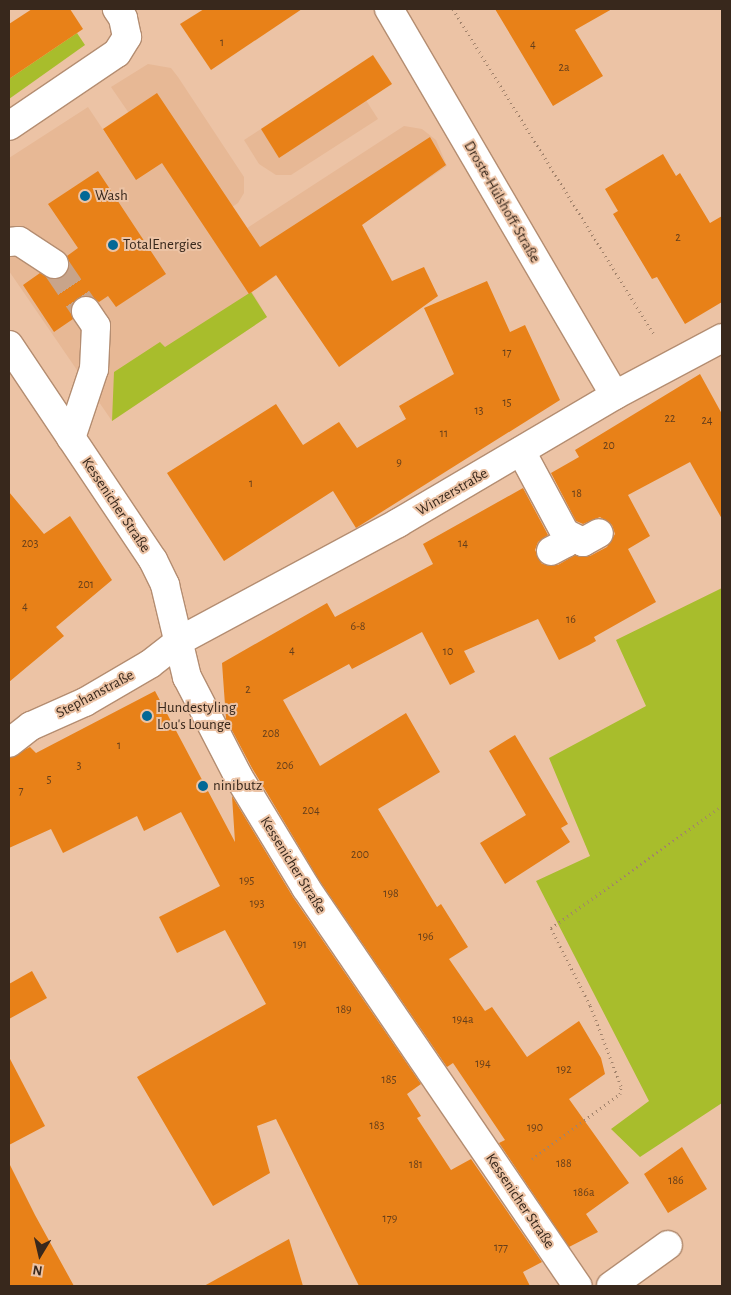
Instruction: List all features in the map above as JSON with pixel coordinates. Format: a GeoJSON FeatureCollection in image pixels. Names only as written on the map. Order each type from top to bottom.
{"type":"FeatureCollection","features":[{"type":"Feature","properties":{"kind":"street"},"geometry":{"type":"LineString","coordinates":[[9,126],[117,53],[127,37],[123,18],[117,9]]}},
{"type":"Feature","properties":{"kind":"street","name":"Droste-Hülshoff-Straße"},"geometry":{"type":"LineString","coordinates":[[389,9],[615,395]]}},
{"type":"Feature","properties":{"kind":"street"},"geometry":{"type":"LineString","coordinates":[[9,242],[19,241],[54,264]]}},
{"type":"Feature","properties":{"kind":"street"},"geometry":{"type":"LineString","coordinates":[[71,438],[94,369],[96,326],[86,311]]}},
{"type":"Feature","properties":{"kind":"street","name":"Winzerstraße"},"geometry":{"type":"LineString","coordinates":[[179,641],[337,557],[615,395],[722,338]]}},
{"type":"Feature","properties":{"kind":"street","name":"Kessenicher Straße"},"geometry":{"type":"LineString","coordinates":[[9,345],[153,560],[165,585],[186,677],[238,776],[306,888],[577,1286]]}},
{"type":"Feature","properties":{"kind":"street"},"geometry":{"type":"LineString","coordinates":[[521,451],[558,542],[583,542],[599,533]]}},
{"type":"Feature","properties":{"kind":"street","name":"Stephanstraße"},"geometry":{"type":"LineString","coordinates":[[9,743],[31,726],[85,702],[150,664],[179,641]]}},
{"type":"Feature","properties":{"kind":"street"},"geometry":{"type":"LineString","coordinates":[[611,1286],[668,1245]]}},
{"type":"Feature","properties":{"kind":"path"},"geometry":{"type":"LineString","coordinates":[[453,9],[673,364]]}},
{"type":"Feature","properties":{"kind":"path"},"geometry":{"type":"LineString","coordinates":[[505,1179],[620,1094],[621,1086],[590,1005],[551,928],[722,806]]}},
{"type":"Feature","properties":{"kind":"shaded area","name":"TotalEnergies"},"geometry":{"type":"Polygon","coordinates":[[[148,64],[171,68],[244,177],[244,193],[238,203],[204,226],[218,247],[404,126],[422,129],[436,140],[447,166],[364,223],[314,250],[252,292],[267,317],[112,421],[9,271],[9,158],[88,107],[122,158],[148,141],[111,87],[148,64]]]}},
{"type":"Feature","properties":{"kind":"shaded area"},"geometry":{"type":"Polygon","coordinates":[[[348,72],[378,119],[291,175],[276,175],[259,164],[244,140],[348,72]]]}},
{"type":"Feature","properties":{"kind":"green space"},"geometry":{"type":"Polygon","coordinates":[[[77,33],[85,45],[9,99],[9,79],[77,33]]]}},
{"type":"Feature","properties":{"kind":"green space"},"geometry":{"type":"Polygon","coordinates":[[[251,292],[267,317],[112,421],[114,372],[160,342],[165,347],[251,292]]]}},
{"type":"Feature","properties":{"kind":"green space"},"geometry":{"type":"Polygon","coordinates":[[[722,588],[722,1103],[640,1157],[611,1129],[649,1101],[536,881],[590,856],[549,758],[646,706],[616,640],[722,588]]]}},
{"type":"Feature","properties":{"kind":"building"},"geometry":{"type":"Polygon","coordinates":[[[32,9],[70,9],[83,29],[9,79],[9,24],[32,9]]]}},
{"type":"Feature","properties":{"kind":"building"},"geometry":{"type":"Polygon","coordinates":[[[204,9],[302,9],[211,70],[180,24],[204,9]]]}},
{"type":"Feature","properties":{"kind":"building"},"geometry":{"type":"Polygon","coordinates":[[[495,9],[612,9],[575,30],[603,76],[553,106],[495,9]]]}},
{"type":"Feature","properties":{"kind":"building"},"geometry":{"type":"Polygon","coordinates":[[[373,55],[392,84],[279,158],[261,129],[373,55]]]}},
{"type":"Feature","properties":{"kind":"building"},"geometry":{"type":"Polygon","coordinates":[[[157,93],[260,247],[430,137],[446,165],[362,225],[392,281],[424,267],[438,296],[339,367],[276,275],[249,294],[162,163],[136,180],[103,129],[157,93]]]}},
{"type":"Feature","properties":{"kind":"building"},"geometry":{"type":"Polygon","coordinates":[[[663,154],[676,176],[680,173],[710,223],[722,216],[722,302],[685,324],[657,277],[652,279],[613,214],[618,211],[605,189],[663,154]]]}},
{"type":"Feature","properties":{"kind":"building"},"geometry":{"type":"Polygon","coordinates":[[[98,171],[166,274],[116,307],[108,296],[99,302],[92,297],[78,298],[72,305],[73,319],[54,332],[23,285],[40,273],[54,280],[67,273],[70,264],[67,256],[78,248],[48,204],[98,171]]]}},
{"type":"Feature","properties":{"kind":"building"},"geometry":{"type":"Polygon","coordinates":[[[487,281],[510,332],[525,325],[560,400],[356,528],[333,491],[224,561],[167,473],[276,404],[303,445],[339,422],[357,448],[406,419],[399,406],[454,374],[424,308],[487,281]]]}},
{"type":"Feature","properties":{"kind":"building"},"geometry":{"type":"Polygon","coordinates":[[[700,374],[722,414],[722,519],[690,462],[628,495],[650,536],[628,549],[656,602],[594,637],[596,641],[559,660],[538,619],[464,651],[475,672],[450,685],[422,632],[352,669],[349,664],[283,700],[320,766],[406,713],[440,772],[378,809],[437,907],[441,904],[468,947],[449,959],[485,1011],[492,1007],[527,1057],[579,1021],[601,1058],[605,1074],[569,1099],[629,1183],[586,1214],[598,1232],[569,1247],[499,1143],[505,1140],[453,1063],[447,1067],[319,880],[252,768],[226,719],[222,663],[327,603],[335,617],[433,564],[423,544],[523,488],[548,535],[538,542],[535,550],[542,564],[558,565],[575,555],[590,556],[607,547],[615,534],[612,525],[600,517],[583,524],[576,521],[551,473],[579,457],[575,450],[700,374]]]}},
{"type":"Feature","properties":{"kind":"building"},"geometry":{"type":"Polygon","coordinates":[[[9,492],[44,534],[70,516],[112,580],[56,627],[64,636],[9,682],[9,492]]]}},
{"type":"Feature","properties":{"kind":"building"},"geometry":{"type":"Polygon","coordinates":[[[155,691],[235,842],[232,796],[293,897],[421,1084],[407,1094],[421,1116],[417,1118],[451,1170],[471,1159],[542,1262],[523,1272],[530,1286],[359,1286],[276,1119],[257,1126],[270,1173],[213,1206],[137,1077],[266,1004],[225,930],[177,953],[159,917],[220,886],[181,812],[144,831],[137,816],[63,853],[51,829],[9,848],[9,758],[30,747],[36,753],[155,691]]]}},
{"type":"Feature","properties":{"kind":"building"},"geometry":{"type":"Polygon","coordinates":[[[515,735],[568,824],[561,828],[570,842],[505,884],[480,843],[526,815],[489,751],[515,735]]]}},
{"type":"Feature","properties":{"kind":"building"},"geometry":{"type":"Polygon","coordinates":[[[32,971],[47,998],[9,1019],[9,984],[32,971]]]}},
{"type":"Feature","properties":{"kind":"building"},"geometry":{"type":"Polygon","coordinates":[[[9,1057],[45,1126],[9,1145],[9,1057]]]}},
{"type":"Feature","properties":{"kind":"building"},"geometry":{"type":"Polygon","coordinates":[[[682,1147],[707,1189],[668,1213],[644,1174],[682,1147]]]}},
{"type":"Feature","properties":{"kind":"building"},"geometry":{"type":"Polygon","coordinates":[[[9,1163],[35,1215],[74,1286],[9,1286],[9,1163]]]}},
{"type":"Feature","properties":{"kind":"building"},"geometry":{"type":"Polygon","coordinates":[[[289,1239],[303,1286],[204,1286],[289,1239]]]}},
{"type":"Feature","properties":{"kind":"tunnel"},"geometry":{"type":"LineString","coordinates":[[54,264],[86,311]]}},
{"type":"Feature","properties":{"kind":"place","name":"Wash"},"geometry":{"type":"Point","coordinates":[85,196]}},
{"type":"Feature","properties":{"kind":"place","name":"TotalEnergies"},"geometry":{"type":"Point","coordinates":[113,245]}},
{"type":"Feature","properties":{"kind":"place","name":"Hundestyling Lou's Lounge"},"geometry":{"type":"Point","coordinates":[147,716]}},
{"type":"Feature","properties":{"kind":"place","name":"ninibutz"},"geometry":{"type":"Point","coordinates":[203,786]}}]}
